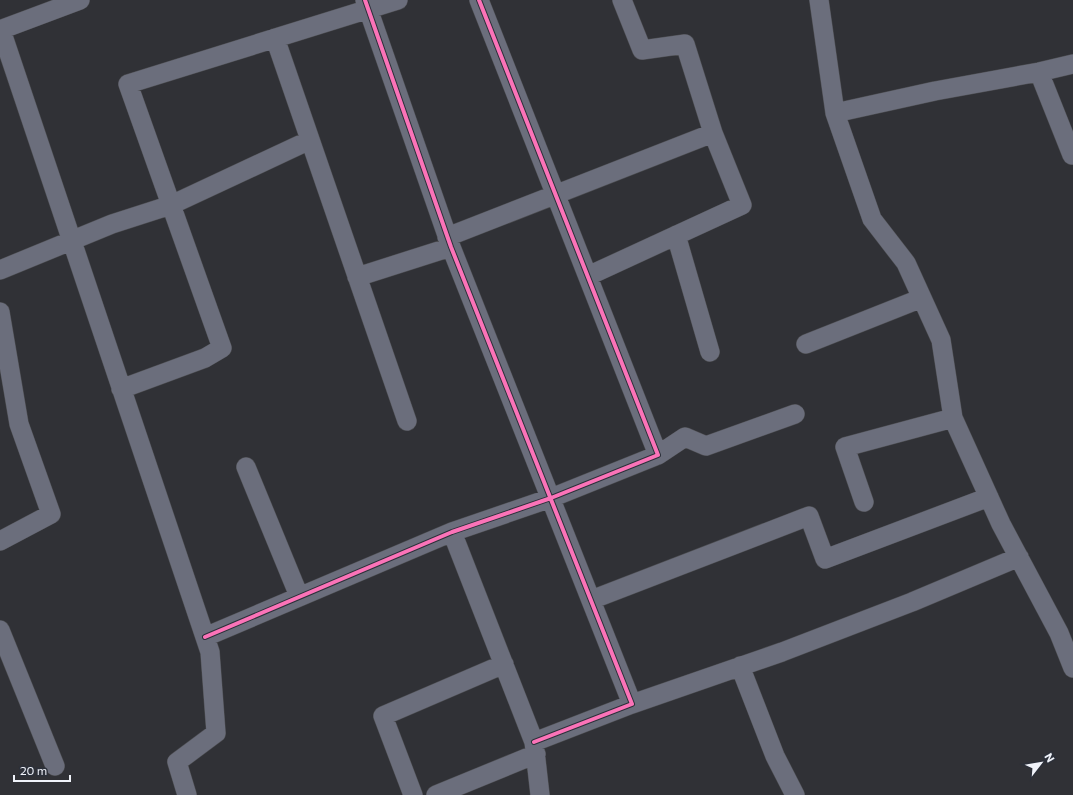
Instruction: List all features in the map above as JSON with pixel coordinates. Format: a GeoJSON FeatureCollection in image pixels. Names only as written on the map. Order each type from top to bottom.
{"type":"FeatureCollection","features":[{"type":"Feature","properties":{"kind":"street"},"geometry":{"type":"LineString","coordinates":[[80,0],[1,30],[210,652],[216,733],[177,762],[188,795]]}},
{"type":"Feature","properties":{"kind":"street"},"geometry":{"type":"LineString","coordinates":[[121,389],[206,358],[222,348],[128,84],[275,38],[366,5],[398,0]]}},
{"type":"Feature","properties":{"kind":"street"},"geometry":{"type":"LineString","coordinates":[[480,0],[658,455]]}},
{"type":"Feature","properties":{"kind":"street"},"geometry":{"type":"LineString","coordinates":[[588,276],[742,205],[713,133],[685,44],[642,50],[622,0]]}},
{"type":"Feature","properties":{"kind":"street"},"geometry":{"type":"LineString","coordinates":[[818,0],[835,113],[872,219],[906,263],[941,340],[953,418],[1001,524],[1059,633],[1073,668]]}},
{"type":"Feature","properties":{"kind":"street"},"geometry":{"type":"LineString","coordinates":[[366,5],[449,242],[632,704]]}},
{"type":"Feature","properties":{"kind":"street"},"geometry":{"type":"LineString","coordinates":[[275,38],[407,422]]}},
{"type":"Feature","properties":{"kind":"street"},"geometry":{"type":"LineString","coordinates":[[835,113],[934,91],[1039,72],[1073,64]]}},
{"type":"Feature","properties":{"kind":"street"},"geometry":{"type":"LineString","coordinates":[[1039,72],[1072,155]]}},
{"type":"Feature","properties":{"kind":"street"},"geometry":{"type":"LineString","coordinates":[[357,277],[449,242],[556,194],[713,133]]}},
{"type":"Feature","properties":{"kind":"street"},"geometry":{"type":"LineString","coordinates":[[0,270],[112,224],[171,205],[310,140]]}},
{"type":"Feature","properties":{"kind":"street"},"geometry":{"type":"LineString","coordinates":[[676,235],[710,352]]}},
{"type":"Feature","properties":{"kind":"street"},"geometry":{"type":"LineString","coordinates":[[806,344],[922,298]]}},
{"type":"Feature","properties":{"kind":"street"},"geometry":{"type":"LineString","coordinates":[[0,312],[19,424],[51,514],[0,541]]}},
{"type":"Feature","properties":{"kind":"street"},"geometry":{"type":"LineString","coordinates":[[205,637],[452,532],[550,498],[658,455],[685,437],[706,446],[795,414]]}},
{"type":"Feature","properties":{"kind":"street"},"geometry":{"type":"LineString","coordinates":[[864,502],[845,447],[953,418]]}},
{"type":"Feature","properties":{"kind":"street"},"geometry":{"type":"LineString","coordinates":[[246,467],[300,596]]}},
{"type":"Feature","properties":{"kind":"street"},"geometry":{"type":"LineString","coordinates":[[591,600],[809,516],[825,559],[989,497]]}},
{"type":"Feature","properties":{"kind":"street"},"geometry":{"type":"LineString","coordinates":[[452,532],[535,748],[540,795]]}},
{"type":"Feature","properties":{"kind":"street"},"geometry":{"type":"LineString","coordinates":[[436,795],[632,704],[782,652],[912,602],[1019,557]]}},
{"type":"Feature","properties":{"kind":"street"},"geometry":{"type":"LineString","coordinates":[[0,630],[55,766]]}},
{"type":"Feature","properties":{"kind":"street"},"geometry":{"type":"LineString","coordinates":[[413,795],[383,716],[504,664]]}},
{"type":"Feature","properties":{"kind":"street"},"geometry":{"type":"LineString","coordinates":[[740,666],[775,756],[796,795]]}},
{"type":"Feature","properties":{"kind":"cycle path"},"geometry":{"type":"LineString","coordinates":[[365,0],[451,247],[632,704],[534,742]]}},
{"type":"Feature","properties":{"kind":"cycle path"},"geometry":{"type":"LineString","coordinates":[[205,637],[452,532],[551,498],[658,455],[479,0]]}}]}
